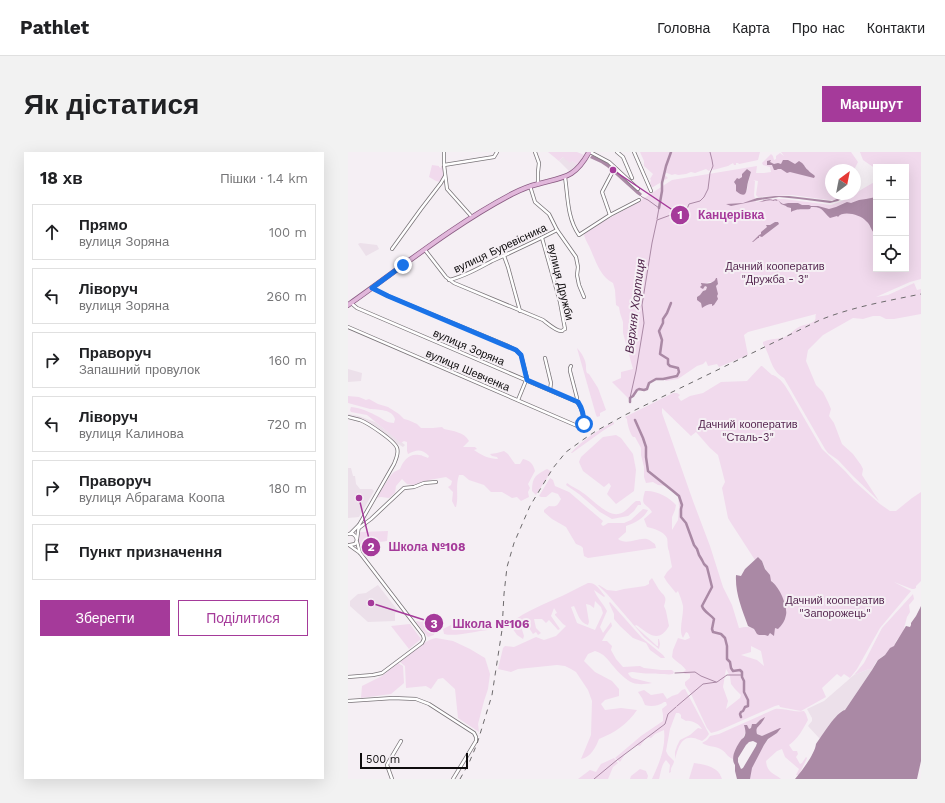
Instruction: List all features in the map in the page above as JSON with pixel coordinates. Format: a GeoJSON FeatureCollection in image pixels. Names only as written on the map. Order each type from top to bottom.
{"type":"FeatureCollection","features":[{"type":"Feature","properties":{"kind":"main road"},"geometry":{"type":"LineString","coordinates":[[350,304],[472,218],[530,186],[565,177],[573,173],[590,152]]}},
{"type":"Feature","properties":{"kind":"street"},"geometry":{"type":"LineString","coordinates":[[444,152],[447,189]]}},
{"type":"Feature","properties":{"kind":"street"},"geometry":{"type":"LineString","coordinates":[[444,165],[494,157],[497,152]]}},
{"type":"Feature","properties":{"kind":"street"},"geometry":{"type":"LineString","coordinates":[[535,152],[539,163],[538,184]]}},
{"type":"Feature","properties":{"kind":"street"},"geometry":{"type":"LineString","coordinates":[[590,152],[609,162],[638,189]]}},
{"type":"Feature","properties":{"kind":"street"},"geometry":{"type":"LineString","coordinates":[[619,152],[623,157],[632,178]]}},
{"type":"Feature","properties":{"kind":"street"},"geometry":{"type":"LineString","coordinates":[[634,152],[651,191]]}},
{"type":"Feature","properties":{"kind":"street"},"geometry":{"type":"LineString","coordinates":[[610,215],[602,192],[612,173]]}},
{"type":"Feature","properties":{"kind":"street"},"geometry":{"type":"LineString","coordinates":[[392,249],[445,176]]}},
{"type":"Feature","properties":{"kind":"street"},"geometry":{"type":"LineString","coordinates":[[565,177],[570,213],[573,223],[580,235],[610,215],[639,200]]}},
{"type":"Feature","properties":{"kind":"street"},"geometry":{"type":"LineString","coordinates":[[439,185],[443,185],[472,218]]}},
{"type":"Feature","properties":{"kind":"street"},"geometry":{"type":"LineString","coordinates":[[530,186],[535,202],[549,214],[557,230],[576,259],[578,285],[584,297]]}},
{"type":"Feature","properties":{"kind":"street","name":"вулиця Буревісника"},"geometry":{"type":"LineString","coordinates":[[449,280],[459,277],[557,230]]}},
{"type":"Feature","properties":{"kind":"street","name":"вулиця Дружби"},"geometry":{"type":"LineString","coordinates":[[520,311],[542,320],[560,331],[564,330],[560,302],[542,238]]}},
{"type":"Feature","properties":{"kind":"street"},"geometry":{"type":"LineString","coordinates":[[425,250],[449,280],[520,311]]}},
{"type":"Feature","properties":{"kind":"street"},"geometry":{"type":"LineString","coordinates":[[504,256],[520,311]]}},
{"type":"Feature","properties":{"kind":"street"},"geometry":{"type":"LineString","coordinates":[[372,288],[516,350],[521,355],[527,380],[518,400]]}},
{"type":"Feature","properties":{"kind":"street","name":"вулиця Зоряна"},"geometry":{"type":"LineString","coordinates":[[350,304],[575,401]]}},
{"type":"Feature","properties":{"kind":"street","name":"вулиця Шевченка"},"geometry":{"type":"LineString","coordinates":[[348,327],[582,428],[584,421],[579,404],[575,401]]}},
{"type":"Feature","properties":{"kind":"street"},"geometry":{"type":"LineString","coordinates":[[545,358],[551,383],[550,390]]}},
{"type":"Feature","properties":{"kind":"street"},"geometry":{"type":"LineString","coordinates":[[571,366],[570,371],[577,398],[575,401]]}},
{"type":"Feature","properties":{"kind":"street"},"geometry":{"type":"LineString","coordinates":[[348,417],[360,420],[372,426],[396,445],[398,451],[396,460],[359,526],[357,547],[360,553],[423,635],[424,639],[422,643],[382,673],[348,677]]}},
{"type":"Feature","properties":{"kind":"street"},"geometry":{"type":"LineString","coordinates":[[349,534],[371,519],[404,488],[414,487],[424,483],[436,482]]}},
{"type":"Feature","properties":{"kind":"street"},"geometry":{"type":"LineString","coordinates":[[349,534],[354,535],[357,540]]}},
{"type":"Feature","properties":{"kind":"street"},"geometry":{"type":"LineString","coordinates":[[349,545],[353,545],[357,540]]}},
{"type":"Feature","properties":{"kind":"street"},"geometry":{"type":"LineString","coordinates":[[349,545],[360,553]]}},
{"type":"Feature","properties":{"kind":"street"},"geometry":{"type":"LineString","coordinates":[[348,701],[393,698],[416,699],[429,704],[474,733],[476,741],[453,779]]}},
{"type":"Feature","properties":{"kind":"street"},"geometry":{"type":"LineString","coordinates":[[392,779],[387,765],[401,741]]}},
{"type":"Feature","properties":{"kind":"shaded area"},"geometry":{"type":"Polygon","coordinates":[[[592,155],[616,169],[619,174],[642,194],[640,196],[637,194],[607,167],[590,158],[592,155]]]}},
{"type":"Feature","properties":{"kind":"shaded area"},"geometry":{"type":"Polygon","coordinates":[[[563,157],[578,165],[569,171],[559,161],[563,157]]]}},
{"type":"Feature","properties":{"kind":"shaded area"},"geometry":{"type":"Polygon","coordinates":[[[771,160],[770,162],[774,164],[781,164],[783,160],[788,160],[795,164],[799,161],[815,176],[814,178],[790,172],[787,173],[781,169],[774,170],[772,165],[767,165],[767,161],[771,160]]]}},
{"type":"Feature","properties":{"kind":"shaded area"},"geometry":{"type":"Polygon","coordinates":[[[747,169],[751,172],[746,193],[743,195],[736,191],[736,185],[734,182],[737,178],[739,179],[742,177],[742,174],[747,169]]]}},
{"type":"Feature","properties":{"kind":"shaded area"},"geometry":{"type":"Polygon","coordinates":[[[775,196],[789,196],[832,201],[840,200],[830,203],[779,197],[731,206],[726,204],[743,203],[757,198],[775,196]]]}},
{"type":"Feature","properties":{"kind":"shaded area"},"geometry":{"type":"Polygon","coordinates":[[[873,198],[873,231],[864,219],[856,215],[844,214],[838,217],[830,218],[818,207],[811,207],[810,209],[791,212],[791,208],[781,204],[778,200],[784,204],[798,203],[802,205],[818,206],[829,209],[847,202],[851,203],[873,198]]]}},
{"type":"Feature","properties":{"kind":"shaded area"},"geometry":{"type":"Polygon","coordinates":[[[768,199],[778,200],[768,200],[759,202],[768,199]]]}},
{"type":"Feature","properties":{"kind":"shaded area"},"geometry":{"type":"Polygon","coordinates":[[[778,222],[779,224],[762,237],[759,236],[759,238],[752,242],[767,227],[766,225],[770,225],[778,222]]]}},
{"type":"Feature","properties":{"kind":"shaded area"},"geometry":{"type":"Polygon","coordinates":[[[358,244],[377,245],[379,249],[366,256],[358,244]]]}},
{"type":"Feature","properties":{"kind":"shaded area"},"geometry":{"type":"Polygon","coordinates":[[[716,278],[718,284],[716,286],[718,299],[714,305],[712,306],[712,304],[709,304],[702,308],[701,303],[697,300],[697,297],[706,290],[707,287],[705,286],[703,289],[701,288],[701,283],[712,282],[716,278]]]}},
{"type":"Feature","properties":{"kind":"shaded area"},"geometry":{"type":"Polygon","coordinates":[[[348,369],[362,373],[361,381],[348,382],[348,369]]]}},
{"type":"Feature","properties":{"kind":"shaded area"},"geometry":{"type":"Polygon","coordinates":[[[348,414],[359,416],[375,422],[405,445],[403,447],[398,444],[397,445],[388,436],[374,426],[365,421],[348,416],[348,414]]]}},
{"type":"Feature","properties":{"kind":"shaded area"},"geometry":{"type":"Polygon","coordinates":[[[348,468],[351,468],[353,476],[355,476],[356,484],[360,489],[372,489],[374,491],[359,517],[348,518],[348,468]]]}},
{"type":"Feature","properties":{"kind":"shaded area"},"geometry":{"type":"Polygon","coordinates":[[[758,557],[770,575],[771,581],[780,592],[786,607],[785,619],[778,629],[775,628],[774,636],[770,633],[768,636],[759,635],[754,629],[748,626],[738,595],[736,575],[741,576],[745,569],[758,557]]]}},
{"type":"Feature","properties":{"kind":"shaded area"},"geometry":{"type":"Polygon","coordinates":[[[378,585],[399,612],[395,613],[395,621],[368,622],[350,606],[350,601],[358,594],[366,593],[378,585]]]}},
{"type":"Feature","properties":{"kind":"shaded area"},"geometry":{"type":"Polygon","coordinates":[[[921,606],[921,761],[917,779],[795,779],[807,763],[816,744],[829,725],[841,712],[845,710],[878,660],[894,646],[906,626],[910,627],[921,606]]]}},
{"type":"Feature","properties":{"kind":"shaded area"},"geometry":{"type":"Polygon","coordinates":[[[869,669],[872,670],[845,710],[841,711],[820,739],[808,726],[812,721],[812,718],[807,709],[824,701],[854,675],[869,669]]]}},
{"type":"Feature","properties":{"kind":"shaded area"},"geometry":{"type":"Polygon","coordinates":[[[765,717],[757,730],[757,734],[762,736],[781,728],[777,733],[768,739],[764,745],[752,768],[750,779],[737,779],[733,756],[737,746],[745,735],[744,725],[747,725],[749,729],[751,728],[752,724],[756,724],[765,717]],[[753,741],[749,742],[738,758],[741,769],[743,768],[757,743],[753,741]]]}},
{"type":"Feature","properties":{"kind":"green space"},"geometry":{"type":"Polygon","coordinates":[[[548,152],[577,152],[584,155],[578,165],[572,161],[570,163],[563,157],[559,161],[548,152]]]}},
{"type":"Feature","properties":{"kind":"green space"},"geometry":{"type":"Polygon","coordinates":[[[640,152],[760,152],[758,160],[739,164],[736,163],[736,165],[733,163],[713,170],[711,168],[709,171],[706,169],[695,173],[691,172],[678,175],[666,173],[665,175],[668,178],[651,187],[650,179],[653,174],[644,166],[644,161],[640,152]]]}},
{"type":"Feature","properties":{"kind":"green space","name":"Дачний кооператив \"Дружба - 3\""},"geometry":{"type":"Polygon","coordinates":[[[781,152],[851,152],[858,162],[857,164],[825,164],[825,199],[792,195],[758,197],[756,195],[758,181],[753,180],[755,181],[754,195],[756,202],[768,199],[784,199],[831,205],[844,200],[861,200],[861,190],[873,183],[873,272],[909,272],[909,164],[873,164],[873,167],[863,160],[860,152],[921,152],[921,279],[910,282],[876,297],[888,295],[914,283],[917,290],[921,289],[921,314],[894,319],[886,319],[880,316],[873,316],[863,319],[853,318],[823,335],[808,350],[806,361],[816,385],[823,392],[828,402],[831,409],[829,416],[834,423],[842,444],[853,454],[861,465],[863,469],[862,475],[879,501],[825,449],[784,378],[779,375],[773,367],[763,344],[763,342],[768,340],[785,337],[798,327],[813,322],[816,314],[748,332],[744,335],[748,355],[719,367],[717,364],[708,366],[706,361],[678,379],[666,381],[660,379],[655,380],[649,383],[647,389],[637,390],[633,396],[630,396],[629,399],[612,382],[621,378],[621,372],[633,369],[623,333],[623,322],[619,307],[616,305],[613,283],[605,277],[598,267],[585,238],[584,235],[586,232],[600,222],[638,202],[672,180],[757,166],[756,173],[771,172],[770,167],[763,165],[762,163],[771,154],[774,160],[780,153],[784,156],[781,152]],[[747,169],[736,185],[736,189],[747,191],[751,172],[747,169]],[[712,282],[703,285],[707,287],[706,290],[697,297],[702,306],[712,303],[717,298],[712,282]]]}},
{"type":"Feature","properties":{"kind":"green space"},"geometry":{"type":"Polygon","coordinates":[[[432,165],[439,166],[441,168],[441,166],[443,166],[444,175],[440,182],[429,177],[432,165]]]}},
{"type":"Feature","properties":{"kind":"green space"},"geometry":{"type":"Polygon","coordinates":[[[577,348],[582,354],[586,364],[587,373],[598,388],[606,410],[600,413],[600,416],[597,417],[596,415],[577,348]]]}},
{"type":"Feature","properties":{"kind":"green space"},"geometry":{"type":"Polygon","coordinates":[[[761,366],[772,375],[776,376],[784,384],[822,449],[854,481],[890,511],[896,511],[921,492],[921,581],[914,589],[894,582],[911,591],[880,628],[857,669],[850,678],[844,674],[841,677],[837,674],[822,688],[826,697],[801,711],[780,707],[779,705],[775,706],[711,733],[685,685],[685,682],[690,678],[690,674],[685,674],[683,672],[686,670],[672,657],[678,638],[685,640],[690,638],[686,632],[683,638],[681,631],[683,614],[682,600],[678,591],[676,593],[664,577],[672,567],[667,538],[661,532],[647,527],[644,519],[652,512],[643,502],[645,491],[658,493],[670,499],[676,505],[672,517],[672,530],[678,520],[678,495],[667,486],[658,485],[653,482],[646,483],[641,448],[635,437],[633,437],[625,417],[673,393],[680,395],[678,397],[681,401],[690,396],[703,393],[721,382],[747,381],[761,366]],[[662,408],[662,413],[710,546],[723,587],[732,605],[739,628],[750,627],[756,632],[774,583],[771,581],[762,561],[758,557],[755,560],[728,518],[722,488],[725,482],[718,455],[696,432],[691,436],[662,408]],[[751,646],[751,652],[741,655],[757,660],[764,666],[761,651],[751,646]],[[726,669],[723,687],[728,701],[726,709],[740,698],[741,695],[731,684],[730,676],[726,669]]]}},
{"type":"Feature","properties":{"kind":"green space"},"geometry":{"type":"Polygon","coordinates":[[[348,396],[359,397],[366,400],[369,399],[388,407],[404,419],[417,424],[421,428],[442,427],[444,429],[455,431],[467,438],[469,441],[463,447],[475,447],[477,449],[474,450],[479,454],[498,459],[490,454],[504,451],[515,464],[520,464],[523,459],[530,462],[535,471],[528,484],[530,488],[528,492],[529,497],[521,501],[517,497],[512,498],[502,492],[491,492],[484,485],[469,480],[463,475],[459,475],[456,507],[452,501],[453,492],[448,487],[451,485],[452,481],[446,477],[413,485],[407,484],[402,479],[396,486],[395,493],[389,498],[376,498],[391,475],[400,469],[409,456],[421,455],[428,458],[429,456],[419,450],[408,454],[407,442],[404,441],[401,443],[367,415],[351,412],[350,410],[351,407],[362,409],[386,421],[394,423],[395,419],[391,413],[348,403],[348,396]]]}},
{"type":"Feature","properties":{"kind":"green space"},"geometry":{"type":"Polygon","coordinates":[[[614,422],[614,424],[571,453],[591,435],[614,422]]]}},
{"type":"Feature","properties":{"kind":"green space"},"geometry":{"type":"Polygon","coordinates":[[[616,435],[621,438],[633,454],[636,470],[634,491],[616,504],[607,494],[611,486],[609,483],[604,487],[583,471],[579,462],[581,457],[603,437],[616,435]]]}},
{"type":"Feature","properties":{"kind":"green space"},"geometry":{"type":"Polygon","coordinates":[[[547,469],[551,472],[536,495],[532,491],[535,477],[547,469]]]}},
{"type":"Feature","properties":{"kind":"green space"},"geometry":{"type":"Polygon","coordinates":[[[550,478],[553,480],[555,486],[569,492],[603,521],[601,524],[603,526],[608,523],[624,523],[631,520],[643,509],[648,510],[644,516],[633,524],[626,526],[626,532],[618,539],[629,542],[647,539],[655,544],[656,548],[588,558],[584,556],[583,548],[576,544],[566,527],[552,519],[544,512],[544,510],[549,506],[556,506],[561,499],[558,494],[552,492],[546,497],[539,496],[550,478]]]}},
{"type":"Feature","properties":{"kind":"green space"},"geometry":{"type":"Polygon","coordinates":[[[567,483],[604,510],[614,514],[623,512],[636,501],[640,501],[641,505],[638,505],[628,516],[612,519],[600,512],[566,485],[567,483]]]}},
{"type":"Feature","properties":{"kind":"green space"},"geometry":{"type":"Polygon","coordinates":[[[388,531],[387,541],[358,545],[360,532],[388,531]]]}},
{"type":"Feature","properties":{"kind":"green space"},"geometry":{"type":"Polygon","coordinates":[[[652,578],[665,598],[664,606],[669,626],[662,634],[654,636],[638,626],[635,626],[657,646],[659,639],[659,649],[644,637],[598,585],[607,590],[616,591],[645,586],[649,584],[649,581],[652,578]]]}},
{"type":"Feature","properties":{"kind":"green space"},"geometry":{"type":"Polygon","coordinates":[[[588,583],[598,587],[605,596],[604,597],[594,590],[607,611],[600,627],[603,633],[611,622],[612,626],[602,641],[607,641],[612,646],[611,650],[623,667],[640,666],[644,668],[672,670],[674,672],[673,674],[628,673],[632,678],[652,683],[635,684],[622,676],[606,657],[595,651],[588,654],[584,661],[595,672],[612,681],[619,689],[619,696],[605,700],[601,704],[605,710],[621,708],[637,710],[620,728],[599,739],[595,748],[590,754],[581,759],[591,735],[592,701],[588,690],[576,672],[565,666],[557,665],[518,669],[511,672],[498,669],[503,648],[505,646],[514,647],[536,637],[544,640],[556,636],[566,626],[555,615],[557,613],[554,608],[551,616],[560,629],[558,630],[549,620],[546,623],[542,619],[534,619],[536,628],[541,633],[538,635],[536,632],[533,634],[525,622],[522,622],[520,623],[524,636],[523,639],[517,635],[510,625],[514,621],[534,609],[588,583]],[[595,601],[594,608],[586,604],[589,622],[588,625],[581,620],[574,606],[571,607],[577,623],[595,630],[603,613],[601,607],[595,601]]]}},
{"type":"Feature","properties":{"kind":"green space"},"geometry":{"type":"Polygon","coordinates":[[[913,594],[914,599],[909,605],[910,612],[903,632],[894,646],[878,660],[872,670],[869,669],[854,675],[864,663],[882,628],[913,594]]]}},
{"type":"Feature","properties":{"kind":"green space"},"geometry":{"type":"Polygon","coordinates":[[[610,602],[642,638],[665,658],[661,658],[650,650],[646,643],[633,638],[620,626],[614,619],[614,614],[609,603],[610,602]]]}},
{"type":"Feature","properties":{"kind":"green space"},"geometry":{"type":"Polygon","coordinates":[[[427,620],[431,621],[435,631],[434,635],[428,637],[416,622],[427,620]]]}},
{"type":"Feature","properties":{"kind":"green space"},"geometry":{"type":"Polygon","coordinates":[[[477,621],[488,630],[449,635],[444,634],[443,629],[451,625],[477,621]]]}},
{"type":"Feature","properties":{"kind":"green space"},"geometry":{"type":"Polygon","coordinates":[[[410,624],[421,639],[409,649],[391,626],[410,624]]]}},
{"type":"Feature","properties":{"kind":"green space"},"geometry":{"type":"Polygon","coordinates":[[[436,638],[453,641],[485,658],[490,674],[488,689],[478,724],[479,732],[458,718],[455,689],[443,678],[438,679],[431,689],[426,686],[406,688],[405,666],[400,662],[431,639],[436,638]]]}},
{"type":"Feature","properties":{"kind":"green space"},"geometry":{"type":"Polygon","coordinates":[[[398,663],[403,666],[404,683],[391,694],[361,698],[362,686],[382,676],[398,663]]]}},
{"type":"Feature","properties":{"kind":"green space"},"geometry":{"type":"Polygon","coordinates":[[[685,689],[709,734],[706,738],[702,741],[689,738],[682,741],[675,759],[675,752],[680,740],[690,735],[698,728],[702,729],[697,724],[681,718],[679,713],[676,713],[670,729],[666,751],[674,761],[671,772],[669,773],[670,765],[666,760],[662,767],[659,779],[652,779],[663,749],[664,730],[655,734],[651,738],[647,737],[640,746],[637,745],[629,750],[620,762],[615,758],[641,736],[663,721],[662,709],[667,705],[666,702],[655,706],[645,705],[638,692],[644,690],[651,695],[663,693],[667,699],[685,689]]]}},
{"type":"Feature","properties":{"kind":"green space"},"geometry":{"type":"Polygon","coordinates":[[[775,709],[804,711],[806,714],[808,720],[798,737],[789,745],[793,751],[797,751],[798,754],[796,757],[800,764],[806,757],[807,758],[799,775],[796,775],[799,769],[785,757],[782,749],[777,751],[766,761],[769,770],[781,779],[750,779],[751,770],[755,761],[763,747],[772,736],[768,734],[762,736],[757,734],[756,731],[760,720],[756,724],[752,724],[751,728],[745,732],[733,759],[724,751],[702,743],[710,736],[719,734],[775,709]]]}},
{"type":"Feature","properties":{"kind":"green space"},"geometry":{"type":"Polygon","coordinates":[[[614,758],[618,763],[613,767],[608,779],[578,779],[590,770],[596,772],[601,764],[614,758]]]}},
{"type":"Feature","properties":{"kind":"green space"},"geometry":{"type":"Polygon","coordinates":[[[694,763],[711,767],[719,773],[722,779],[689,779],[694,763]]]}},
{"type":"Feature","properties":{"kind":"green space"},"geometry":{"type":"Polygon","coordinates":[[[640,769],[646,771],[648,776],[647,779],[630,779],[631,776],[640,769]]]}},
{"type":"Feature","properties":{"kind":"waterway","name":"Верхня Хортиця"},"geometry":{"type":"LineString","coordinates":[[659,208],[662,183],[671,152]]}},
{"type":"Feature","properties":{"kind":"waterway","name":"Верхня Хортиця"},"geometry":{"type":"LineString","coordinates":[[630,398],[644,323],[642,305],[657,220],[687,209],[689,204],[700,201],[704,197],[708,189],[710,173],[713,166],[710,152]]}},
{"type":"Feature","properties":{"kind":"waterway"},"geometry":{"type":"LineString","coordinates":[[640,195],[659,208],[657,219]]}},
{"type":"Feature","properties":{"kind":"waterway","name":"Верхня Хортиця"},"geometry":{"type":"LineString","coordinates":[[630,402],[630,398],[637,390],[647,389],[649,383],[656,379],[677,376],[679,372],[678,368],[670,366],[668,364],[668,359],[660,354],[662,340],[659,331],[671,303]]}},
{"type":"Feature","properties":{"kind":"waterway","name":"Верхня Хортиця"},"geometry":{"type":"LineString","coordinates":[[635,420],[646,447],[648,471],[679,496],[682,505],[681,517],[686,523],[694,545],[707,567],[712,587],[702,606],[704,610],[714,619],[712,629],[713,632],[721,634],[725,638],[727,646],[727,659],[730,662],[731,668],[733,671],[740,670],[742,672],[744,692],[748,700],[748,706],[741,712],[741,717]]}},
{"type":"Feature","properties":{"kind":"waterway"},"geometry":{"type":"LineString","coordinates":[[675,673],[695,672],[716,682]]}},
{"type":"Feature","properties":{"kind":"waterway"},"geometry":{"type":"LineString","coordinates":[[677,706],[703,684],[717,682],[727,675],[742,675]]}},
{"type":"Feature","properties":{"kind":"waterway"},"geometry":{"type":"LineString","coordinates":[[594,779],[665,724],[668,714],[676,707]]}},
{"type":"Feature","properties":{"kind":"railway"},"geometry":{"type":"LineString","coordinates":[[460,779],[477,744],[492,695],[502,630],[507,567],[514,543],[530,506],[553,468],[566,452],[596,431],[625,415],[820,320],[857,308],[921,294]]}},
{"type":"Feature","properties":{"kind":"place","name":"Канцерівка"},"geometry":{"type":"Point","coordinates":[613,170]}},
{"type":"Feature","properties":{"kind":"place","name":"Школа №108"},"geometry":{"type":"Point","coordinates":[359,498]}},
{"type":"Feature","properties":{"kind":"place","name":"Школа №106"},"geometry":{"type":"Point","coordinates":[371,603]}},
{"type":"Feature","properties":{"kind":"route"},"geometry":{"type":"LineString","coordinates":[[403,265],[372,288],[516,350],[521,355],[527,380],[578,402],[581,407],[584,424]]}},
{"type":"Feature","properties":{"kind":"park label","name":"Дачний кооператив \"Сталь-3\""},"geometry":{"type":"Point","coordinates":[748,430]}},
{"type":"Feature","properties":{"kind":"park label","name":"Дачний кооператив \"Запорожець\""},"geometry":{"type":"Point","coordinates":[835,606]}}]}
